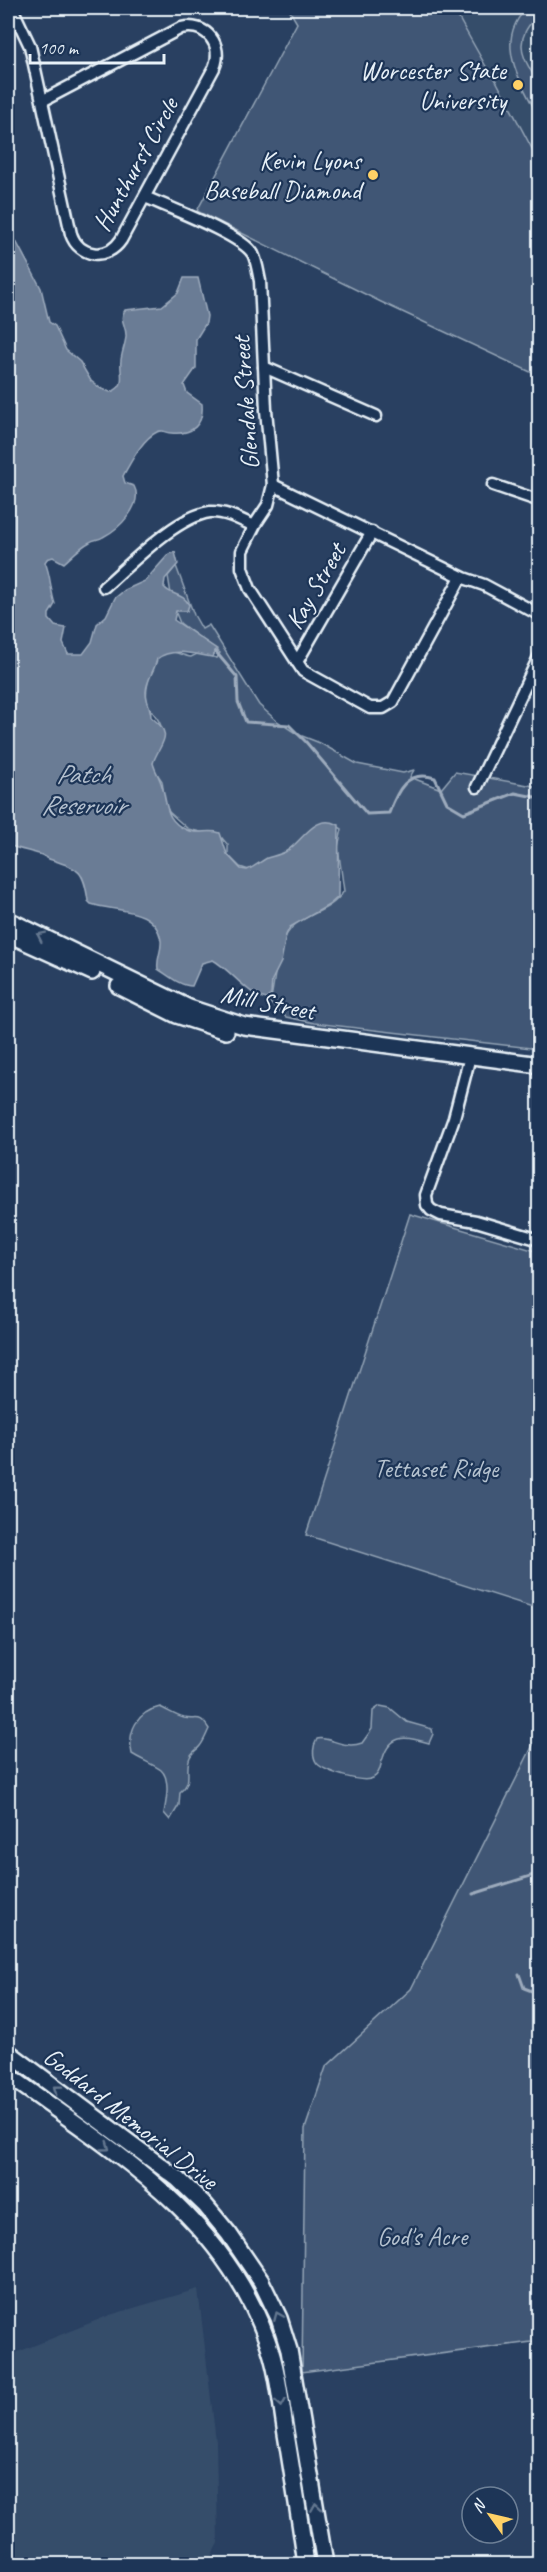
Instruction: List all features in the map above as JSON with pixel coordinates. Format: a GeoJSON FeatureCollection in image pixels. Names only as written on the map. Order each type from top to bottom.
{"type":"FeatureCollection","features":[{"type":"Feature","properties":{"kind":"main road","name":"Mill Street"},"geometry":{"type":"LineString","coordinates":[[8,920],[141,991],[177,1015],[231,1032],[270,1040],[540,1073]]}},
{"type":"Feature","properties":{"kind":"main road","name":"Mill Street"},"geometry":{"type":"LineString","coordinates":[[8,934],[141,991],[244,1026],[540,1065]]}},
{"type":"Feature","properties":{"kind":"main road","name":"Goddard Memorial Drive"},"geometry":{"type":"LineString","coordinates":[[8,2052],[178,2179],[218,2219],[250,2264],[270,2300],[289,2350],[325,2565]]}},
{"type":"Feature","properties":{"kind":"main road","name":"Goddard Memorial Drive"},"geometry":{"type":"LineString","coordinates":[[8,2075],[162,2190],[198,2225],[235,2274],[252,2305],[271,2353],[279,2390],[306,2565]]}},
{"type":"Feature","properties":{"kind":"street","name":"Hunthurst Circle"},"geometry":{"type":"LineString","coordinates":[[12,8],[28,39],[71,234],[77,246],[94,254],[112,250],[122,240],[215,64],[217,51],[210,35],[194,27],[177,29],[42,101]]}},
{"type":"Feature","properties":{"kind":"street","name":"Glendale Street"},"geometry":{"type":"LineString","coordinates":[[145,197],[235,238],[252,252],[260,281],[273,484],[461,577],[484,585],[540,615]]}},
{"type":"Feature","properties":{"kind":"street"},"geometry":{"type":"LineString","coordinates":[[264,367],[376,416]]}},
{"type":"Feature","properties":{"kind":"street"},"geometry":{"type":"LineString","coordinates":[[273,484],[268,505],[254,526],[242,551],[242,568],[250,589],[303,670],[370,708],[376,710],[388,706],[401,687],[461,577]]}},
{"type":"Feature","properties":{"kind":"street"},"geometry":{"type":"LineString","coordinates":[[493,485],[540,501]]}},
{"type":"Feature","properties":{"kind":"street"},"geometry":{"type":"LineString","coordinates":[[104,587],[170,531],[195,517],[212,512],[225,514],[254,526]]}},
{"type":"Feature","properties":{"kind":"street","name":"Kay Street"},"geometry":{"type":"LineString","coordinates":[[297,662],[372,532]]}},
{"type":"Feature","properties":{"kind":"street"},"geometry":{"type":"LineString","coordinates":[[477,787],[540,654]]}},
{"type":"Feature","properties":{"kind":"street"},"geometry":{"type":"LineString","coordinates":[[468,1065],[454,1118],[426,1195],[427,1205],[441,1215],[476,1221],[540,1239]]}},
{"type":"Feature","properties":{"kind":"shaded area","name":"Worcester State University"},"geometry":{"type":"Polygon","coordinates":[[[453,8],[539,8],[539,162],[453,8]]]}},
{"type":"Feature","properties":{"kind":"shaded area"},"geometry":{"type":"Polygon","coordinates":[[[198,2289],[216,2442],[218,2543],[207,2564],[8,2564],[8,2356],[110,2315],[198,2289]]]}},
{"type":"Feature","properties":{"kind":"green space"},"geometry":{"type":"Polygon","coordinates":[[[288,8],[453,8],[488,70],[491,71],[539,162],[539,376],[381,302],[197,211],[297,23],[288,8]]]}},
{"type":"Feature","properties":{"kind":"green space"},"geometry":{"type":"Polygon","coordinates":[[[527,8],[539,8],[527,28],[522,45],[524,57],[539,89],[539,118],[519,77],[511,49],[512,35],[517,21],[527,8]]]}},
{"type":"Feature","properties":{"kind":"green space"},"geometry":{"type":"Polygon","coordinates":[[[176,566],[194,615],[202,629],[209,625],[259,705],[297,734],[320,743],[357,764],[403,773],[414,770],[410,777],[441,789],[455,772],[539,787],[539,1049],[314,1023],[286,1017],[270,1003],[284,939],[297,923],[334,902],[344,891],[338,847],[342,829],[333,825],[319,825],[286,852],[252,871],[240,867],[228,855],[228,845],[221,837],[188,829],[169,812],[165,803],[162,781],[152,766],[161,726],[146,696],[151,672],[158,658],[167,651],[191,657],[199,653],[217,658],[220,653],[180,623],[173,606],[168,576],[176,566]]]}},
{"type":"Feature","properties":{"kind":"green space","name":"Tettaset Ridge"},"geometry":{"type":"Polygon","coordinates":[[[410,1214],[539,1252],[539,1609],[306,1535],[410,1214]]]}},
{"type":"Feature","properties":{"kind":"green space"},"geometry":{"type":"Polygon","coordinates":[[[380,1706],[390,1708],[407,1722],[432,1729],[433,1734],[429,1743],[408,1738],[396,1740],[386,1750],[378,1774],[373,1778],[352,1778],[319,1766],[313,1750],[317,1739],[348,1745],[362,1743],[372,1729],[373,1711],[380,1706]]]}},
{"type":"Feature","properties":{"kind":"green space"},"geometry":{"type":"Polygon","coordinates":[[[160,1707],[181,1717],[200,1719],[209,1729],[199,1747],[190,1757],[187,1784],[180,1792],[179,1805],[170,1820],[164,1813],[167,1791],[164,1774],[159,1768],[132,1754],[131,1746],[133,1730],[140,1718],[145,1713],[160,1707]]]}},
{"type":"Feature","properties":{"kind":"green space","name":"God's Acre"},"geometry":{"type":"Polygon","coordinates":[[[539,1733],[539,2341],[302,2372],[305,2129],[326,2067],[411,1989],[539,1733]]]}},
{"type":"Feature","properties":{"kind":"water","name":"Patch Reservoir"},"geometry":{"type":"Polygon","coordinates":[[[8,226],[41,288],[49,322],[55,326],[66,350],[80,362],[91,381],[110,392],[116,390],[121,383],[121,360],[126,337],[122,317],[125,310],[162,306],[178,293],[184,278],[198,278],[207,316],[206,323],[196,339],[196,368],[184,385],[187,393],[202,404],[199,423],[185,432],[159,431],[142,445],[123,476],[125,483],[134,486],[136,501],[128,516],[116,528],[86,544],[64,563],[53,557],[47,559],[45,562],[55,604],[49,614],[49,619],[55,626],[66,628],[63,643],[68,654],[83,654],[92,642],[97,624],[106,616],[115,598],[125,590],[145,581],[169,554],[175,552],[178,564],[165,579],[164,587],[184,598],[189,605],[187,611],[176,611],[174,620],[218,650],[212,657],[183,652],[163,655],[157,659],[147,684],[146,695],[151,717],[163,729],[164,734],[153,763],[166,805],[174,821],[191,831],[220,833],[227,854],[241,869],[247,870],[267,858],[285,852],[316,825],[330,822],[339,825],[338,897],[329,905],[290,927],[286,935],[281,962],[272,980],[271,994],[267,999],[246,988],[213,960],[202,963],[192,986],[175,980],[158,969],[161,941],[158,930],[151,922],[133,912],[91,904],[88,901],[85,883],[75,869],[8,845],[8,226]]]}},
{"type":"Feature","properties":{"kind":"waterway"},"geometry":{"type":"LineString","coordinates":[[215,651],[237,677],[238,702],[246,722],[289,725],[367,814],[389,813],[404,784],[410,779],[425,776],[435,778],[447,803],[464,813],[515,793],[540,798]]}},
{"type":"Feature","properties":{"kind":"waterway"},"geometry":{"type":"LineString","coordinates":[[473,1894],[540,1873]]}},
{"type":"Feature","properties":{"kind":"waterway"},"geometry":{"type":"LineString","coordinates":[[519,1974],[524,1988],[540,1994]]}},
{"type":"Feature","properties":{"kind":"place","name":"Worcester State University"},"geometry":{"type":"Point","coordinates":[518,85]}},
{"type":"Feature","properties":{"kind":"place","name":"Kevin Lyons Baseball Diamond"},"geometry":{"type":"Point","coordinates":[373,175]}}]}
